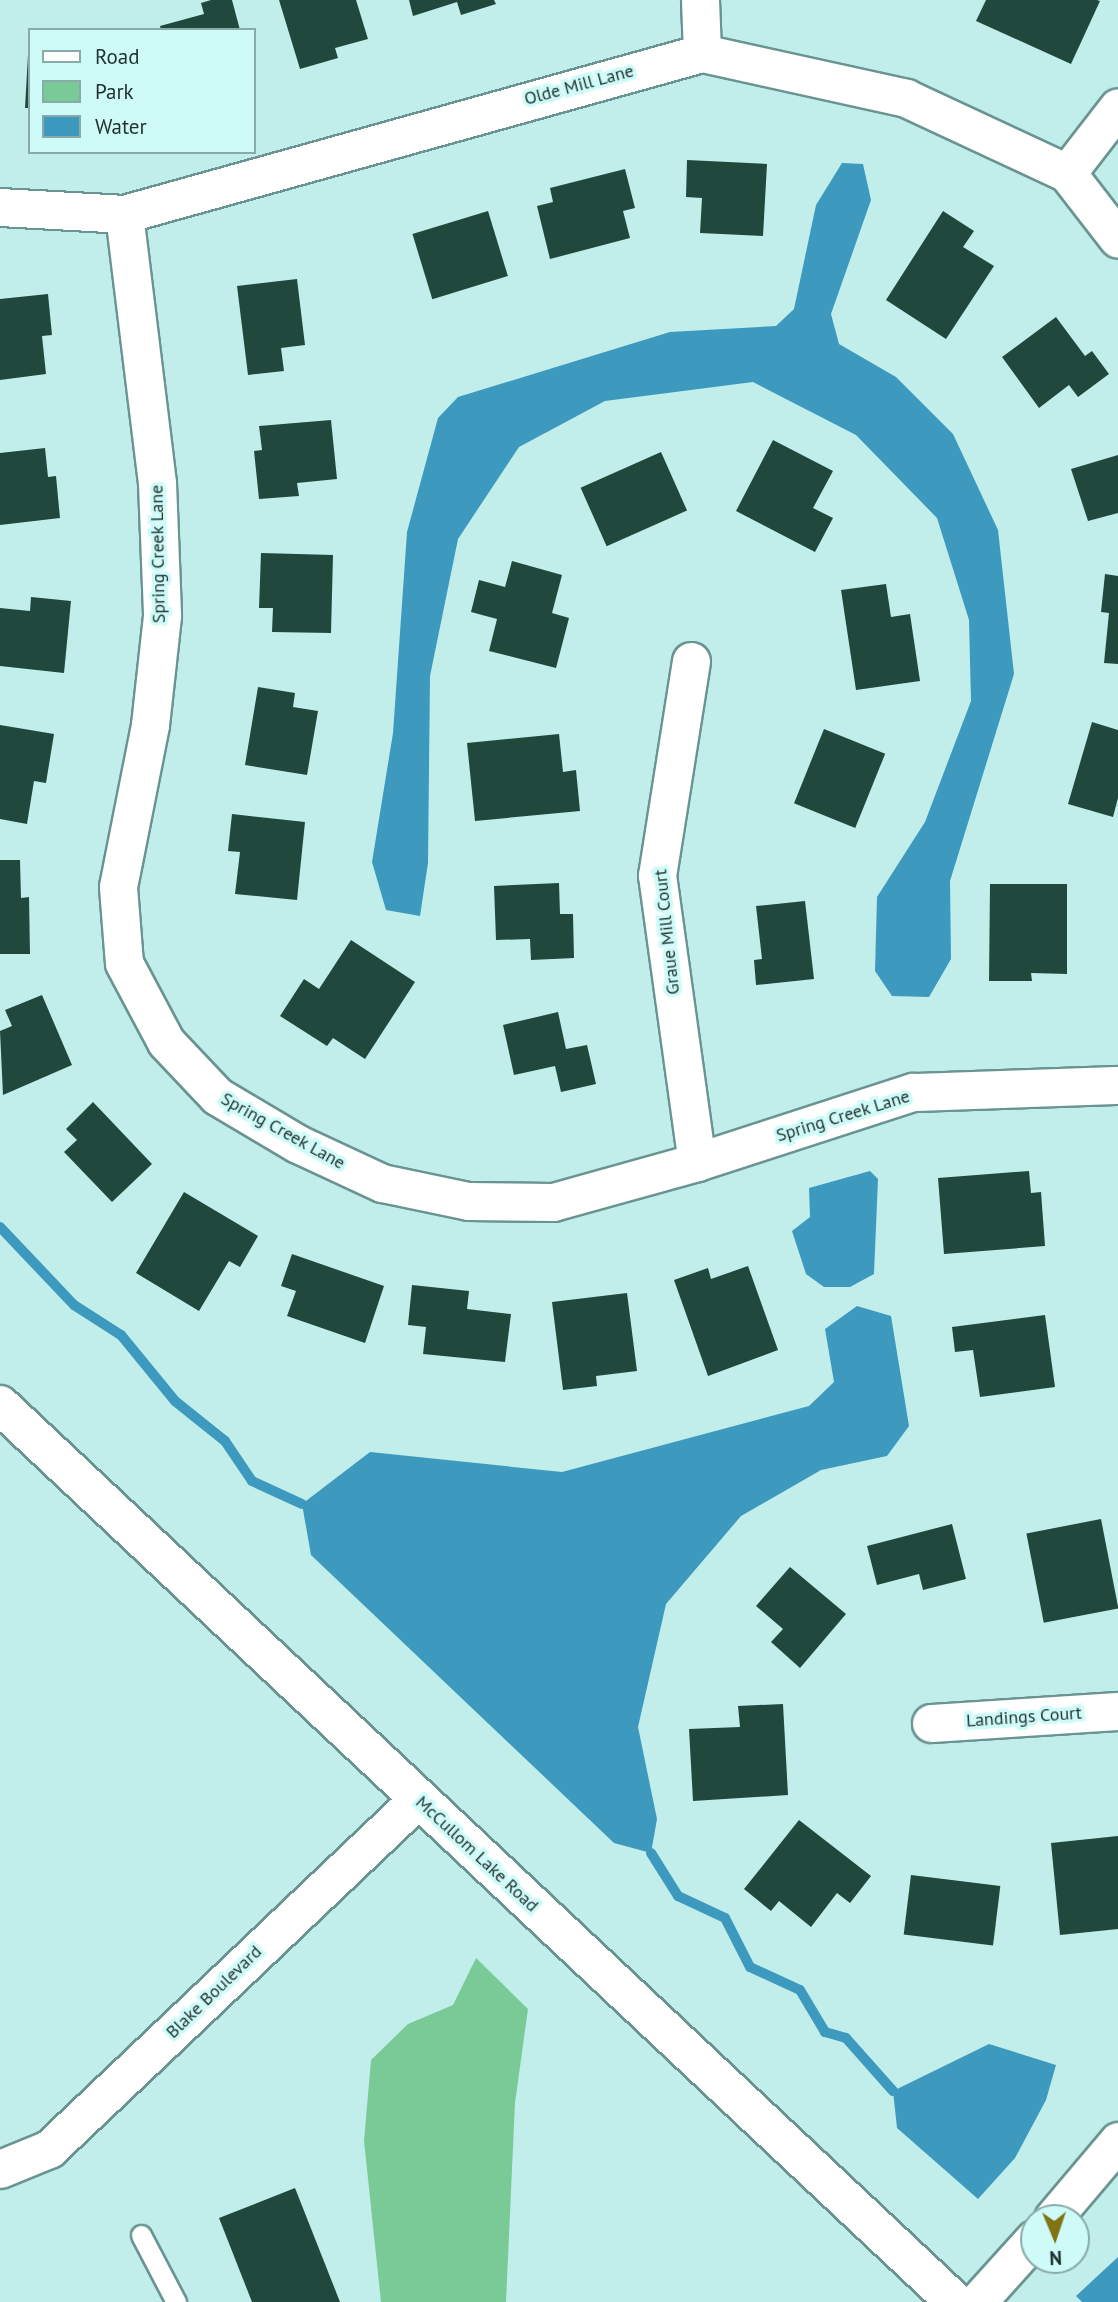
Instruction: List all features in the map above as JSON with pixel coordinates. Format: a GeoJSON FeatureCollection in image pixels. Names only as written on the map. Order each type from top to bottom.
{"type":"FeatureCollection","features":[{"type":"Feature","properties":{"kind":"street"},"geometry":{"type":"LineString","coordinates":[[701,0],[702,52]]}},
{"type":"Feature","properties":{"kind":"street","name":"Olde Mill Lane"},"geometry":{"type":"LineString","coordinates":[[0,207],[124,214],[702,52],[906,98],[1067,173],[1118,239]]}},
{"type":"Feature","properties":{"kind":"street"},"geometry":{"type":"LineString","coordinates":[[1067,173],[1118,107]]}},
{"type":"Feature","properties":{"kind":"street","name":"Spring Creek Lane"},"geometry":{"type":"LineString","coordinates":[[124,214],[157,483],[162,616],[150,726],[118,887],[124,963],[166,1042],[217,1096],[298,1144],[382,1184],[468,1201],[553,1202],[697,1162],[913,1092],[1118,1085]]}},
{"type":"Feature","properties":{"kind":"street","name":"Graue Mill Court"},"geometry":{"type":"LineString","coordinates":[[691,661],[657,875],[697,1162]]}},
{"type":"Feature","properties":{"kind":"street","name":"McCullom Lake Road"},"geometry":{"type":"LineString","coordinates":[[0,1405],[955,2302]]}},
{"type":"Feature","properties":{"kind":"street","name":"Landings Court"},"geometry":{"type":"LineString","coordinates":[[931,1723],[1118,1711]]}},
{"type":"Feature","properties":{"kind":"street","name":"Blake Boulevard"},"geometry":{"type":"LineString","coordinates":[[0,2169],[49,2150],[418,1799]]}},
{"type":"Feature","properties":{"kind":"street"},"geometry":{"type":"LineString","coordinates":[[1065,2204],[1118,2141]]}},
{"type":"Feature","properties":{"kind":"street"},"geometry":{"type":"LineString","coordinates":[[977,2302],[1020,2254]]}},
{"type":"Feature","properties":{"kind":"lane"},"geometry":{"type":"LineString","coordinates":[[141,2235],[176,2302]]}},
{"type":"Feature","properties":{"kind":"green space"},"geometry":{"type":"Polygon","coordinates":[[[476,1958],[528,2009],[515,2103],[506,2302],[381,2302],[364,2141],[371,2060],[408,2024],[453,2005],[476,1958]]]}},
{"type":"Feature","properties":{"kind":"water"},"geometry":{"type":"Polygon","coordinates":[[[842,163],[863,164],[871,200],[831,314],[839,344],[896,377],[953,434],[998,530],[1014,674],[950,881],[951,959],[929,997],[892,996],[875,971],[877,897],[925,822],[971,701],[969,620],[937,518],[856,435],[753,382],[605,401],[519,447],[458,539],[430,676],[428,863],[420,916],[386,910],[372,862],[393,733],[407,532],[438,418],[458,397],[670,332],[776,326],[794,309],[816,205],[842,163]]]}},
{"type":"Feature","properties":{"kind":"water"},"geometry":{"type":"Polygon","coordinates":[[[870,1171],[878,1179],[874,1274],[850,1287],[824,1287],[806,1274],[792,1231],[810,1217],[809,1188],[870,1171]]]}},
{"type":"Feature","properties":{"kind":"water"},"geometry":{"type":"Polygon","coordinates":[[[857,1306],[891,1316],[909,1426],[887,1456],[821,1470],[741,1516],[666,1604],[638,1727],[657,1819],[651,1853],[614,1843],[311,1555],[302,1504],[370,1452],[562,1472],[809,1406],[834,1382],[825,1329],[857,1306]]]}},
{"type":"Feature","properties":{"kind":"water"},"geometry":{"type":"Polygon","coordinates":[[[989,2044],[1056,2065],[1046,2100],[1015,2158],[978,2199],[897,2128],[893,2091],[989,2044]]]}},
{"type":"Feature","properties":{"kind":"water"},"geometry":{"type":"Polygon","coordinates":[[[1118,2257],[1118,2302],[1082,2302],[1076,2296],[1118,2257]]]}},
{"type":"Feature","properties":{"kind":"building"},"geometry":{"type":"Polygon","coordinates":[[[232,0],[239,28],[160,28],[204,14],[201,3],[232,0]]]}},
{"type":"Feature","properties":{"kind":"building"},"geometry":{"type":"Polygon","coordinates":[[[279,0],[356,0],[368,39],[335,48],[338,58],[300,69],[279,0]]]}},
{"type":"Feature","properties":{"kind":"building"},"geometry":{"type":"Polygon","coordinates":[[[409,0],[494,0],[496,4],[461,15],[457,2],[413,16],[409,0]]]}},
{"type":"Feature","properties":{"kind":"building"},"geometry":{"type":"Polygon","coordinates":[[[986,0],[1100,1],[1071,64],[976,21],[986,0]]]}},
{"type":"Feature","properties":{"kind":"building"},"geometry":{"type":"Polygon","coordinates":[[[28,55],[28,108],[25,108],[28,55]]]}},
{"type":"Feature","properties":{"kind":"building"},"geometry":{"type":"Polygon","coordinates":[[[687,160],[767,164],[763,236],[700,233],[702,198],[686,197],[687,160]]]}},
{"type":"Feature","properties":{"kind":"building"},"geometry":{"type":"Polygon","coordinates":[[[625,169],[635,208],[623,211],[630,238],[550,259],[537,206],[553,202],[550,188],[625,169]]]}},
{"type":"Feature","properties":{"kind":"building"},"geometry":{"type":"Polygon","coordinates":[[[488,211],[508,276],[432,299],[412,234],[488,211]]]}},
{"type":"Feature","properties":{"kind":"building"},"geometry":{"type":"Polygon","coordinates":[[[943,211],[974,231],[963,247],[994,266],[946,339],[886,300],[943,211]]]}},
{"type":"Feature","properties":{"kind":"building"},"geometry":{"type":"Polygon","coordinates":[[[297,279],[305,345],[281,348],[284,371],[248,375],[237,286],[297,279]]]}},
{"type":"Feature","properties":{"kind":"building"},"geometry":{"type":"Polygon","coordinates":[[[48,294],[52,335],[42,336],[46,374],[0,380],[0,299],[48,294]]]}},
{"type":"Feature","properties":{"kind":"building"},"geometry":{"type":"Polygon","coordinates":[[[1056,317],[1085,356],[1092,351],[1109,374],[1078,397],[1069,385],[1039,408],[1002,357],[1056,317]]]}},
{"type":"Feature","properties":{"kind":"building"},"geometry":{"type":"Polygon","coordinates":[[[331,420],[337,479],[297,483],[299,496],[259,499],[254,451],[262,450],[259,426],[331,420]]]}},
{"type":"Feature","properties":{"kind":"building"},"geometry":{"type":"Polygon","coordinates":[[[773,440],[833,471],[813,508],[833,518],[815,552],[736,511],[773,440]]]}},
{"type":"Feature","properties":{"kind":"building"},"geometry":{"type":"Polygon","coordinates":[[[45,448],[48,477],[56,476],[60,518],[0,525],[0,453],[45,448]]]}},
{"type":"Feature","properties":{"kind":"building"},"geometry":{"type":"Polygon","coordinates":[[[661,452],[687,510],[607,546],[581,488],[661,452]]]}},
{"type":"Feature","properties":{"kind":"building"},"geometry":{"type":"Polygon","coordinates":[[[1118,455],[1118,513],[1088,521],[1071,469],[1118,455]]]}},
{"type":"Feature","properties":{"kind":"building"},"geometry":{"type":"Polygon","coordinates":[[[261,553],[333,555],[331,633],[272,632],[273,608],[259,608],[261,553]]]}},
{"type":"Feature","properties":{"kind":"building"},"geometry":{"type":"Polygon","coordinates":[[[512,561],[562,575],[552,613],[569,618],[556,668],[489,651],[497,619],[471,612],[479,580],[505,587],[512,561]]]}},
{"type":"Feature","properties":{"kind":"building"},"geometry":{"type":"Polygon","coordinates":[[[1105,574],[1118,576],[1118,664],[1104,663],[1109,613],[1101,612],[1105,574]]]}},
{"type":"Feature","properties":{"kind":"building"},"geometry":{"type":"Polygon","coordinates":[[[886,584],[891,617],[910,614],[920,681],[856,690],[841,590],[886,584]]]}},
{"type":"Feature","properties":{"kind":"building"},"geometry":{"type":"Polygon","coordinates":[[[31,597],[71,601],[64,673],[0,666],[0,608],[30,611],[31,597]]]}},
{"type":"Feature","properties":{"kind":"building"},"geometry":{"type":"Polygon","coordinates":[[[258,687],[295,693],[293,707],[318,711],[307,775],[245,765],[258,687]]]}},
{"type":"Feature","properties":{"kind":"building"},"geometry":{"type":"Polygon","coordinates":[[[1092,722],[1118,730],[1118,798],[1113,817],[1068,804],[1092,722]]]}},
{"type":"Feature","properties":{"kind":"building"},"geometry":{"type":"Polygon","coordinates":[[[0,725],[54,734],[46,783],[34,781],[27,824],[0,819],[0,725]]]}},
{"type":"Feature","properties":{"kind":"building"},"geometry":{"type":"Polygon","coordinates":[[[824,729],[885,754],[855,828],[794,803],[824,729]]]}},
{"type":"Feature","properties":{"kind":"building"},"geometry":{"type":"Polygon","coordinates":[[[559,734],[563,772],[576,770],[580,811],[475,821],[467,743],[559,734]]]}},
{"type":"Feature","properties":{"kind":"building"},"geometry":{"type":"Polygon","coordinates":[[[232,814],[305,822],[297,900],[235,894],[240,852],[228,851],[232,814]]]}},
{"type":"Feature","properties":{"kind":"building"},"geometry":{"type":"Polygon","coordinates":[[[0,860],[20,860],[21,898],[29,897],[30,954],[0,954],[0,860]]]}},
{"type":"Feature","properties":{"kind":"building"},"geometry":{"type":"Polygon","coordinates":[[[559,883],[560,914],[573,914],[574,958],[531,960],[530,939],[496,940],[494,886],[559,883]]]}},
{"type":"Feature","properties":{"kind":"building"},"geometry":{"type":"Polygon","coordinates":[[[990,884],[1067,884],[1067,974],[1031,973],[1032,981],[989,981],[990,884]]]}},
{"type":"Feature","properties":{"kind":"building"},"geometry":{"type":"Polygon","coordinates":[[[805,901],[814,979],[756,985],[754,960],[762,959],[756,906],[805,901]]]}},
{"type":"Feature","properties":{"kind":"building"},"geometry":{"type":"Polygon","coordinates":[[[351,940],[415,982],[365,1059],[333,1038],[327,1046],[280,1016],[304,979],[319,989],[351,940]]]}},
{"type":"Feature","properties":{"kind":"building"},"geometry":{"type":"Polygon","coordinates":[[[42,995],[72,1065],[3,1095],[0,1031],[12,1026],[5,1010],[42,995]]]}},
{"type":"Feature","properties":{"kind":"building"},"geometry":{"type":"Polygon","coordinates":[[[558,1012],[566,1049],[587,1045],[596,1084],[561,1092],[555,1066],[514,1075],[503,1025],[558,1012]]]}},
{"type":"Feature","properties":{"kind":"building"},"geometry":{"type":"Polygon","coordinates":[[[93,1102],[152,1164],[112,1202],[64,1152],[77,1140],[66,1129],[93,1102]]]}},
{"type":"Feature","properties":{"kind":"building"},"geometry":{"type":"Polygon","coordinates":[[[1029,1171],[1031,1193],[1041,1192],[1045,1246],[944,1254],[938,1178],[1029,1171]]]}},
{"type":"Feature","properties":{"kind":"building"},"geometry":{"type":"Polygon","coordinates":[[[184,1192],[258,1236],[240,1267],[229,1261],[199,1311],[136,1273],[184,1192]]]}},
{"type":"Feature","properties":{"kind":"building"},"geometry":{"type":"Polygon","coordinates":[[[292,1254],[384,1286],[365,1343],[287,1316],[296,1291],[281,1286],[292,1254]]]}},
{"type":"Feature","properties":{"kind":"building"},"geometry":{"type":"Polygon","coordinates":[[[748,1266],[778,1350],[708,1376],[674,1280],[708,1268],[711,1279],[748,1266]]]}},
{"type":"Feature","properties":{"kind":"building"},"geometry":{"type":"Polygon","coordinates":[[[412,1285],[469,1291],[467,1309],[511,1314],[505,1362],[423,1354],[426,1327],[408,1325],[412,1285]]]}},
{"type":"Feature","properties":{"kind":"building"},"geometry":{"type":"Polygon","coordinates":[[[627,1293],[637,1371],[596,1376],[597,1386],[563,1390],[552,1302],[627,1293]]]}},
{"type":"Feature","properties":{"kind":"building"},"geometry":{"type":"Polygon","coordinates":[[[1045,1315],[1055,1387],[980,1397],[973,1350],[955,1352],[952,1327],[1045,1315]]]}},
{"type":"Feature","properties":{"kind":"building"},"geometry":{"type":"Polygon","coordinates":[[[1101,1519],[1118,1608],[1044,1623],[1026,1534],[1101,1519]]]}},
{"type":"Feature","properties":{"kind":"building"},"geometry":{"type":"Polygon","coordinates":[[[952,1524],[966,1579],[923,1590],[919,1574],[877,1585],[867,1546],[952,1524]]]}},
{"type":"Feature","properties":{"kind":"building"},"geometry":{"type":"Polygon","coordinates":[[[790,1567],[846,1614],[800,1668],[771,1642],[783,1629],[756,1606],[790,1567]]]}},
{"type":"Feature","properties":{"kind":"building"},"geometry":{"type":"Polygon","coordinates":[[[783,1704],[788,1795],[693,1801],[689,1729],[740,1727],[738,1706],[783,1704]]]}},
{"type":"Feature","properties":{"kind":"building"},"geometry":{"type":"Polygon","coordinates":[[[799,1820],[871,1876],[850,1903],[837,1893],[811,1927],[779,1901],[771,1911],[744,1889],[799,1820]]]}},
{"type":"Feature","properties":{"kind":"building"},"geometry":{"type":"Polygon","coordinates":[[[1118,1836],[1118,1929],[1060,1935],[1051,1843],[1118,1836]]]}},
{"type":"Feature","properties":{"kind":"building"},"geometry":{"type":"Polygon","coordinates":[[[911,1875],[1000,1886],[993,1946],[904,1935],[911,1875]]]}},
{"type":"Feature","properties":{"kind":"building"},"geometry":{"type":"Polygon","coordinates":[[[295,2188],[340,2302],[252,2302],[219,2218],[295,2188]]]}},
{"type":"Feature","properties":{"kind":"waterway"},"geometry":{"type":"LineString","coordinates":[[0,1227],[74,1305],[121,1335],[175,1401],[225,1441],[252,1481],[302,1504]]}},
{"type":"Feature","properties":{"kind":"waterway"},"geometry":{"type":"LineString","coordinates":[[651,1853],[678,1896],[725,1918],[750,1967],[800,1990],[825,2032],[846,2038],[893,2091]]}}]}
